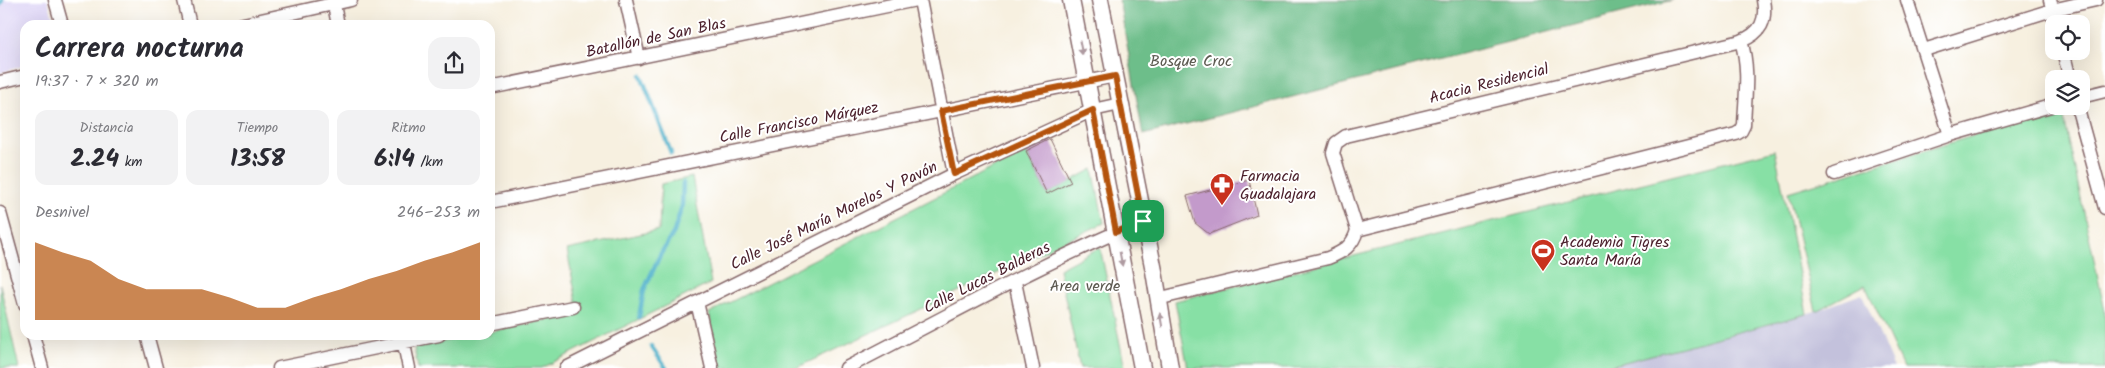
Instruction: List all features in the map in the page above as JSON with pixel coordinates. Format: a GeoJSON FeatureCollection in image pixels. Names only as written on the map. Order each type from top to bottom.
{"type":"FeatureCollection","features":[{"type":"Feature","properties":{"kind":"main road"},"geometry":{"type":"LineString","coordinates":[[1071,0],[1142,368]]}},
{"type":"Feature","properties":{"kind":"main road"},"geometry":{"type":"LineString","coordinates":[[1100,0],[1154,271],[1157,299],[1170,368]]}},
{"type":"Feature","properties":{"kind":"street"},"geometry":{"type":"LineString","coordinates":[[56,0],[61,20]]}},
{"type":"Feature","properties":{"kind":"street"},"geometry":{"type":"LineString","coordinates":[[184,0],[189,20]]}},
{"type":"Feature","properties":{"kind":"street"},"geometry":{"type":"LineString","coordinates":[[259,20],[333,2],[350,0]]}},
{"type":"Feature","properties":{"kind":"street"},"geometry":{"type":"LineString","coordinates":[[626,0],[639,58]]}},
{"type":"Feature","properties":{"kind":"street"},"geometry":{"type":"LineString","coordinates":[[918,0],[954,174]]}},
{"type":"Feature","properties":{"kind":"street","name":"Batallón de San Blas"},"geometry":{"type":"LineString","coordinates":[[495,87],[918,0]]}},
{"type":"Feature","properties":{"kind":"street"},"geometry":{"type":"LineString","coordinates":[[1157,299],[1328,258],[1343,252],[1349,247],[1355,240],[1357,230],[1736,134],[1742,131],[1744,125],[1748,72],[1747,58],[1741,41],[1755,35],[1761,28],[1764,18],[1763,0]]}},
{"type":"Feature","properties":{"kind":"street"},"geometry":{"type":"LineString","coordinates":[[1907,0],[1950,135]]}},
{"type":"Feature","properties":{"kind":"street"},"geometry":{"type":"LineString","coordinates":[[1924,50],[2051,5],[2096,0]]}},
{"type":"Feature","properties":{"kind":"street"},"geometry":{"type":"LineString","coordinates":[[333,2],[337,20]]}},
{"type":"Feature","properties":{"kind":"street","name":"Acacia Residencial"},"geometry":{"type":"LineString","coordinates":[[1357,230],[1333,153],[1336,143],[1346,136],[1741,41]]}},
{"type":"Feature","properties":{"kind":"street","name":"Calle Francisco Márquez"},"geometry":{"type":"LineString","coordinates":[[495,201],[1115,76]]}},
{"type":"Feature","properties":{"kind":"street"},"geometry":{"type":"LineString","coordinates":[[0,82],[20,77]]}},
{"type":"Feature","properties":{"kind":"street"},"geometry":{"type":"LineString","coordinates":[[2090,95],[2105,91]]}},
{"type":"Feature","properties":{"kind":"street","name":"Calle José María Morelos Y Pavón"},"geometry":{"type":"LineString","coordinates":[[566,368],[954,174],[1093,110],[1120,104]]}},
{"type":"Feature","properties":{"kind":"street"},"geometry":{"type":"LineString","coordinates":[[1834,174],[1950,135],[2045,108]]}},
{"type":"Feature","properties":{"kind":"street"},"geometry":{"type":"LineString","coordinates":[[2080,115],[2102,184],[2105,208]]}},
{"type":"Feature","properties":{"kind":"street"},"geometry":{"type":"LineString","coordinates":[[0,213],[20,286]]}},
{"type":"Feature","properties":{"kind":"street","name":"Calle Lucas Balderas"},"geometry":{"type":"LineString","coordinates":[[846,368],[1116,232],[1143,221]]}},
{"type":"Feature","properties":{"kind":"street"},"geometry":{"type":"LineString","coordinates":[[1015,282],[1033,368]]}},
{"type":"Feature","properties":{"kind":"street"},"geometry":{"type":"LineString","coordinates":[[697,302],[712,368]]}},
{"type":"Feature","properties":{"kind":"street"},"geometry":{"type":"LineString","coordinates":[[495,323],[573,307]]}},
{"type":"Feature","properties":{"kind":"street"},"geometry":{"type":"LineString","coordinates":[[34,340],[42,368]]}},
{"type":"Feature","properties":{"kind":"street"},"geometry":{"type":"LineString","coordinates":[[148,340],[156,368]]}},
{"type":"Feature","properties":{"kind":"street"},"geometry":{"type":"LineString","coordinates":[[280,368],[399,340]]}},
{"type":"Feature","properties":{"kind":"street"},"geometry":{"type":"LineString","coordinates":[[403,340],[409,368]]}},
{"type":"Feature","properties":{"kind":"shaded area"},"geometry":{"type":"Polygon","coordinates":[[[0,0],[48,0],[54,20],[20,20],[20,67],[0,73],[0,0]]]}},
{"type":"Feature","properties":{"kind":"shaded area"},"geometry":{"type":"Polygon","coordinates":[[[1862,294],[1894,368],[1601,368],[1807,314],[1862,294]]]}},
{"type":"Feature","properties":{"kind":"green space","name":"Bosque Croc"},"geometry":{"type":"Polygon","coordinates":[[[1119,0],[1673,0],[1143,135],[1119,0]]]}},
{"type":"Feature","properties":{"kind":"green space"},"geometry":{"type":"Polygon","coordinates":[[[2045,114],[2063,115],[2105,311],[2105,368],[1903,368],[1865,285],[1816,311],[1788,192],[2045,114]]]}},
{"type":"Feature","properties":{"kind":"green space","name":"Academia Tigres Santa María"},"geometry":{"type":"Polygon","coordinates":[[[1775,150],[1807,314],[1602,368],[1188,368],[1175,301],[1775,150]]]}},
{"type":"Feature","properties":{"kind":"green space"},"geometry":{"type":"Polygon","coordinates":[[[1026,151],[1047,194],[1093,169],[1104,223],[796,368],[720,368],[709,313],[1026,151]]]}},
{"type":"Feature","properties":{"kind":"green space"},"geometry":{"type":"Polygon","coordinates":[[[692,177],[711,283],[542,368],[418,368],[414,348],[452,340],[495,340],[495,331],[579,313],[567,250],[659,230],[661,184],[692,177]]]}},
{"type":"Feature","properties":{"kind":"green space","name":"Area verde"},"geometry":{"type":"Polygon","coordinates":[[[1100,247],[1125,368],[1080,368],[1059,269],[1100,247]]]}},
{"type":"Feature","properties":{"kind":"green space"},"geometry":{"type":"Polygon","coordinates":[[[0,284],[19,368],[0,368],[0,284]]]}},
{"type":"Feature","properties":{"kind":"building"},"geometry":{"type":"Polygon","coordinates":[[[1050,139],[1071,182],[1047,194],[1026,151],[1050,139]]]}},
{"type":"Feature","properties":{"kind":"building","name":"Farmacia Guadalajara"},"geometry":{"type":"Polygon","coordinates":[[[1249,180],[1257,215],[1209,234],[1195,223],[1187,196],[1249,180]]]}},
{"type":"Feature","properties":{"kind":"waterway"},"geometry":{"type":"LineString","coordinates":[[0,5],[2,0]]}},
{"type":"Feature","properties":{"kind":"waterway"},"geometry":{"type":"LineString","coordinates":[[641,75],[671,153]]}},
{"type":"Feature","properties":{"kind":"waterway"},"geometry":{"type":"LineString","coordinates":[[639,317],[644,290],[660,255],[674,232],[682,206],[683,183]]}},
{"type":"Feature","properties":{"kind":"waterway"},"geometry":{"type":"LineString","coordinates":[[651,346],[666,368]]}},
{"type":"Feature","properties":{"kind":"place","name":"Farmacia Guadalajara"},"geometry":{"type":"Point","coordinates":[1222,206]}},
{"type":"Feature","properties":{"kind":"place","name":"Academia Tigres Santa María"},"geometry":{"type":"Point","coordinates":[1543,272]}},
{"type":"Feature","properties":{"kind":"route"},"geometry":{"type":"LineString","coordinates":[[1115,76],[1143,221],[1116,232],[1093,110],[954,174],[941,111],[1115,76]]}}]}
